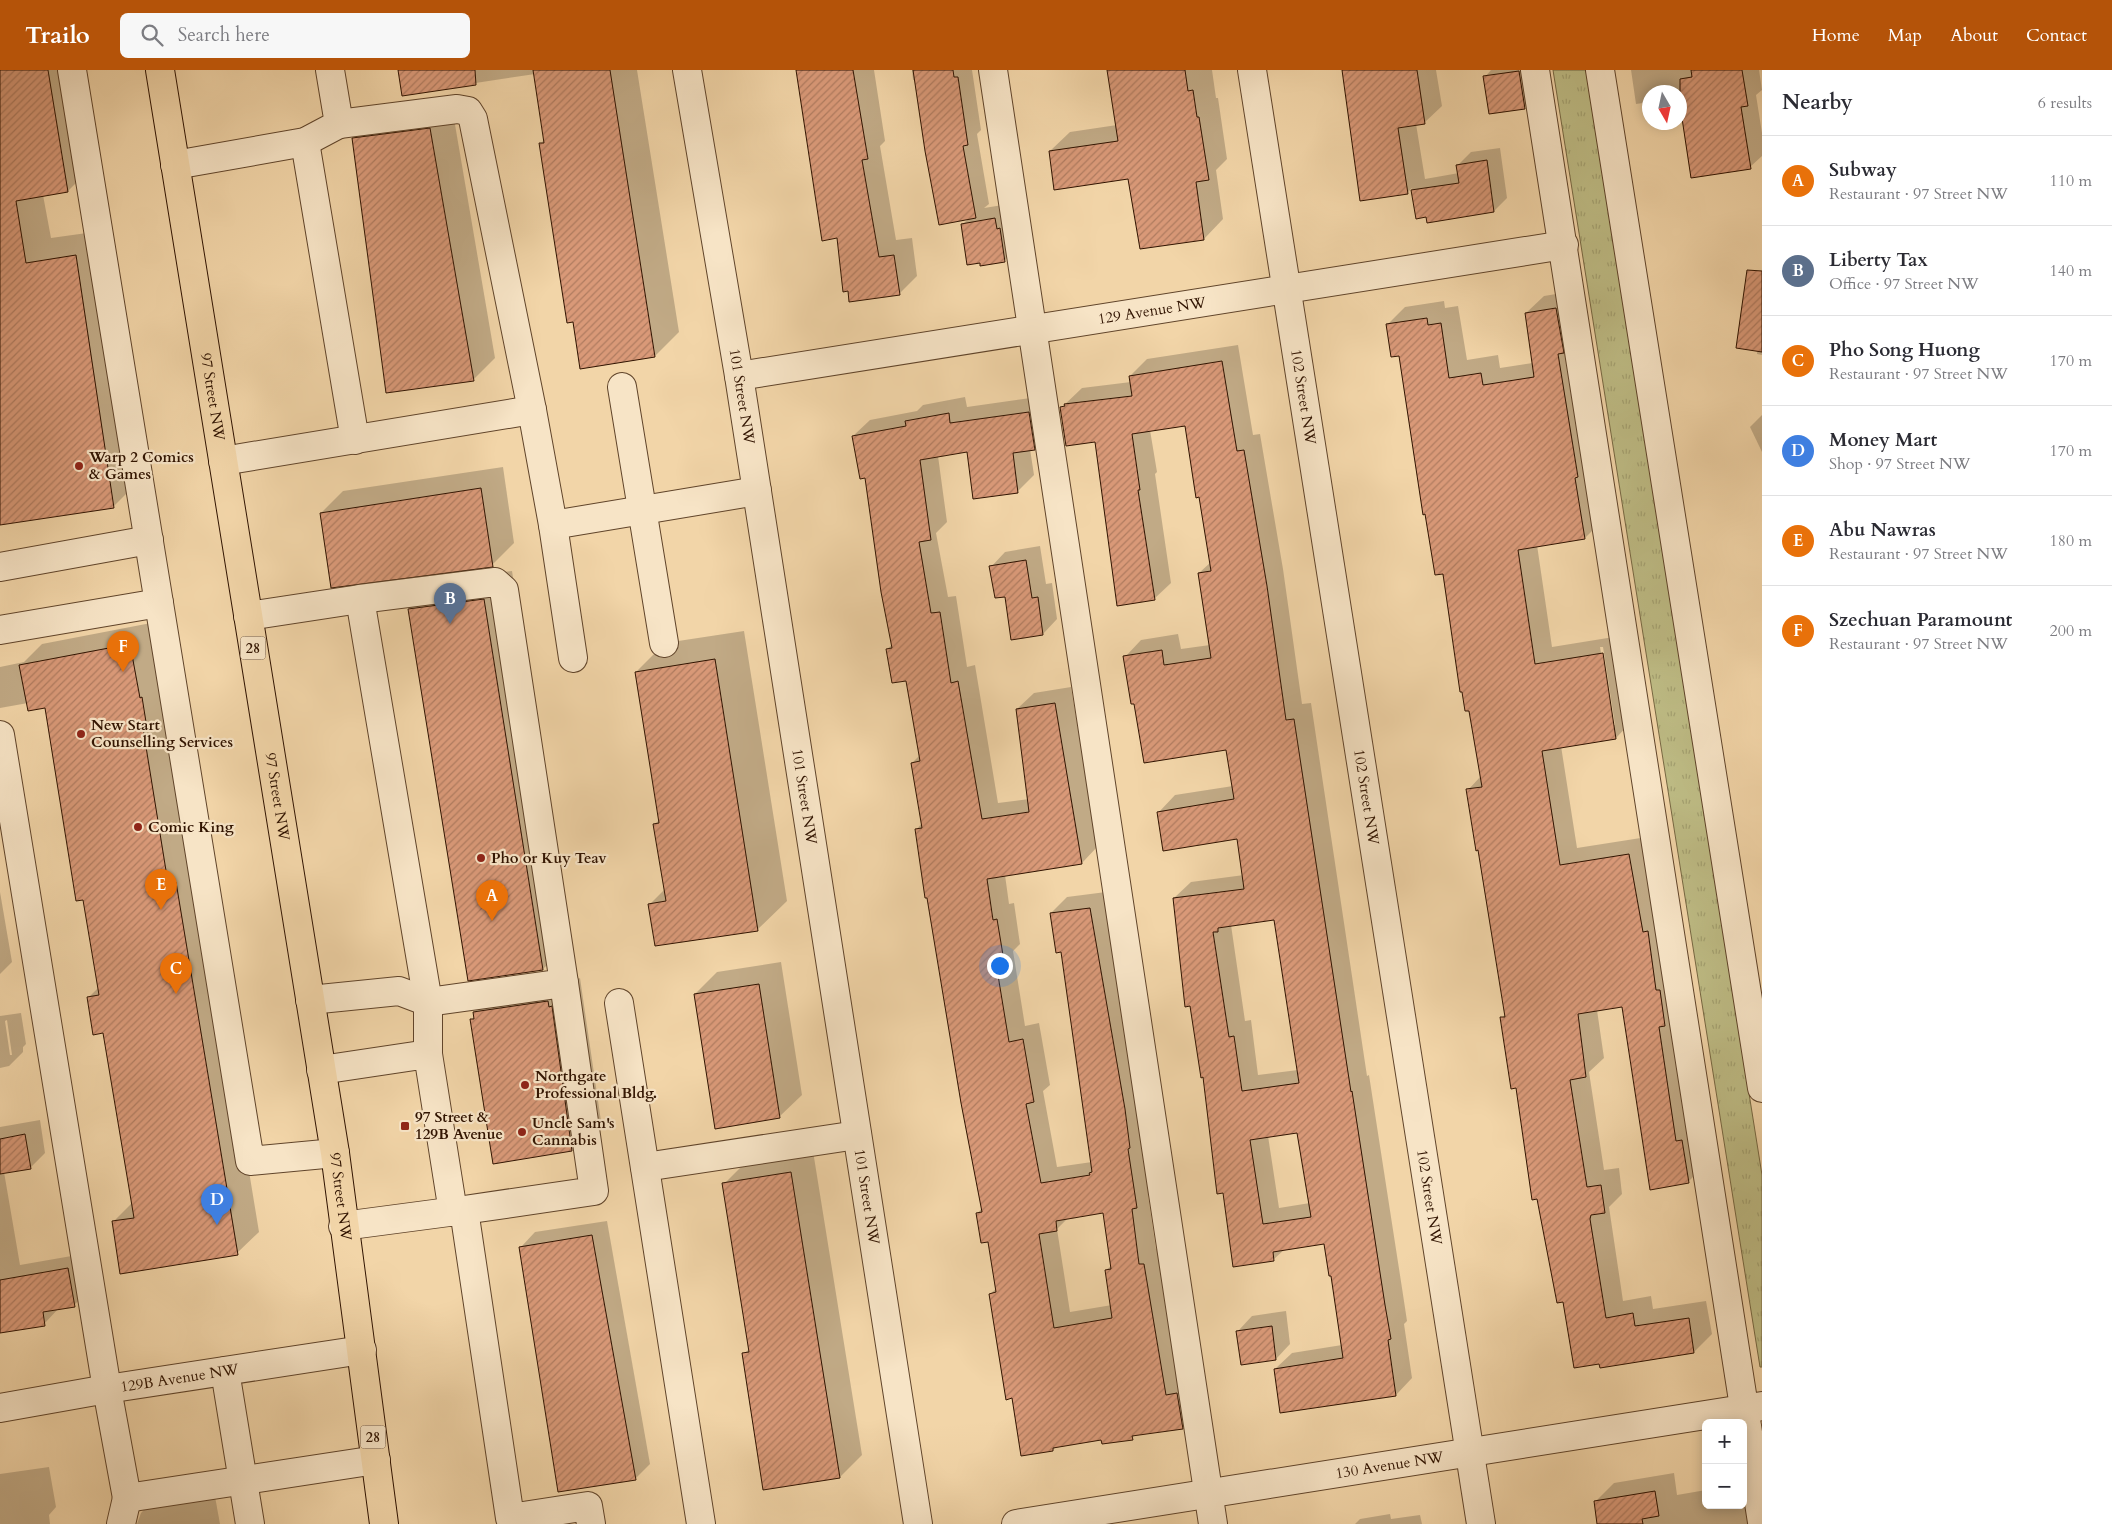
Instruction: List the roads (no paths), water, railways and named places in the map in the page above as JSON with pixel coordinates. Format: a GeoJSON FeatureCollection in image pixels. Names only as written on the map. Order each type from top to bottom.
{"type":"FeatureCollection","features":[{"type":"Feature","properties":{"kind":"main road","name":"97 Street NW"},"geometry":{"type":"LineString","coordinates":[[160,70],[335,1152],[343,1226],[362,1350],[384,1524]]}},
{"type":"Feature","properties":{"kind":"street"},"geometry":{"type":"LineString","coordinates":[[72,70],[250,1161],[335,1152]]}},
{"type":"Feature","properties":{"kind":"street"},"geometry":{"type":"LineString","coordinates":[[330,70],[339,124]]}},
{"type":"Feature","properties":{"kind":"street","name":"101 Street NW"},"geometry":{"type":"LineString","coordinates":[[687,70],[740,376],[918,1524]]}},
{"type":"Feature","properties":{"kind":"street"},"geometry":{"type":"LineString","coordinates":[[993,70],[1213,1524]]}},
{"type":"Feature","properties":{"kind":"street","name":"102 Street NW"},"geometry":{"type":"LineString","coordinates":[[1252,70],[1481,1524]]}},
{"type":"Feature","properties":{"kind":"street"},"geometry":{"type":"LineString","coordinates":[[1535,70],[1753,1407],[1762,1522]]}},
{"type":"Feature","properties":{"kind":"street"},"geometry":{"type":"LineString","coordinates":[[1600,70],[1762,1088]]}},
{"type":"Feature","properties":{"kind":"street"},"geometry":{"type":"LineString","coordinates":[[176,165],[306,142],[339,124],[457,109],[468,111],[473,119],[532,410],[553,525],[573,658]]}},
{"type":"Feature","properties":{"kind":"street"},"geometry":{"type":"LineString","coordinates":[[306,142],[356,440]]}},
{"type":"Feature","properties":{"kind":"street","name":"129 Avenue NW"},"geometry":{"type":"LineString","coordinates":[[740,376],[1564,245]]}},
{"type":"Feature","properties":{"kind":"street"},"geometry":{"type":"LineString","coordinates":[[622,387],[664,643]]}},
{"type":"Feature","properties":{"kind":"street"},"geometry":{"type":"LineString","coordinates":[[223,460],[356,440],[532,410]]}},
{"type":"Feature","properties":{"kind":"street"},"geometry":{"type":"LineString","coordinates":[[553,525],[757,491]]}},
{"type":"Feature","properties":{"kind":"street"},"geometry":{"type":"LineString","coordinates":[[0,567],[148,540]]}},
{"type":"Feature","properties":{"kind":"street"},"geometry":{"type":"LineString","coordinates":[[248,616],[360,599],[495,582],[504,590],[594,1191],[343,1226]]}},
{"type":"Feature","properties":{"kind":"street"},"geometry":{"type":"LineString","coordinates":[[360,599],[428,1002],[428,1054],[459,1211],[510,1518],[588,1506],[591,1524]]}},
{"type":"Feature","properties":{"kind":"street"},"geometry":{"type":"LineString","coordinates":[[0,630],[159,603]]}},
{"type":"Feature","properties":{"kind":"street"},"geometry":{"type":"LineString","coordinates":[[0,735],[107,1389],[124,1511],[243,1480],[376,1460]]}},
{"type":"Feature","properties":{"kind":"street"},"geometry":{"type":"LineString","coordinates":[[310,1000],[399,991],[428,1002],[564,983]]}},
{"type":"Feature","properties":{"kind":"street"},"geometry":{"type":"LineString","coordinates":[[619,1003],[701,1524]]}},
{"type":"Feature","properties":{"kind":"street"},"geometry":{"type":"LineString","coordinates":[[321,1070],[428,1054]]}},
{"type":"Feature","properties":{"kind":"street"},"geometry":{"type":"LineString","coordinates":[[645,1167],[857,1135]]}},
{"type":"Feature","properties":{"kind":"street","name":"129B Avenue NW"},"geometry":{"type":"LineString","coordinates":[[0,1408],[107,1389],[362,1350]]}},
{"type":"Feature","properties":{"kind":"street"},"geometry":{"type":"LineString","coordinates":[[225,1371],[250,1524]]}},
{"type":"Feature","properties":{"kind":"street","name":"130 Avenue NW"},"geometry":{"type":"LineString","coordinates":[[1016,1524],[1753,1407]]}},
{"type":"Feature","properties":{"kind":"place","name":"Warp 2 Comics & Games"},"geometry":{"type":"Point","coordinates":[79,466]}},
{"type":"Feature","properties":{"kind":"place","name":"Liberty Tax"},"geometry":{"type":"Point","coordinates":[450,624]}},
{"type":"Feature","properties":{"kind":"place","name":"Szechuan Paramount"},"geometry":{"type":"Point","coordinates":[123,672]}},
{"type":"Feature","properties":{"kind":"place","name":"New Start Counselling Services"},"geometry":{"type":"Point","coordinates":[81,734]}},
{"type":"Feature","properties":{"kind":"place","name":"Comic King"},"geometry":{"type":"Point","coordinates":[138,827]}},
{"type":"Feature","properties":{"kind":"place","name":"Pho or Kuy Teav"},"geometry":{"type":"Point","coordinates":[481,858]}},
{"type":"Feature","properties":{"kind":"place","name":"Abu Nawras"},"geometry":{"type":"Point","coordinates":[161,910]}},
{"type":"Feature","properties":{"kind":"place","name":"Subway"},"geometry":{"type":"Point","coordinates":[492,921]}},
{"type":"Feature","properties":{"kind":"place","name":"Pho Song Huong"},"geometry":{"type":"Point","coordinates":[176,994]}},
{"type":"Feature","properties":{"kind":"place","name":"Northgate Professional Bldg."},"geometry":{"type":"Point","coordinates":[525,1085]}},
{"type":"Feature","properties":{"kind":"place","name":"97 Street & 129B Avenue"},"geometry":{"type":"Point","coordinates":[405,1126]}},
{"type":"Feature","properties":{"kind":"place","name":"Uncle Sam's Cannabis"},"geometry":{"type":"Point","coordinates":[522,1132]}},
{"type":"Feature","properties":{"kind":"place","name":"Money Mart"},"geometry":{"type":"Point","coordinates":[217,1225]}}]}
